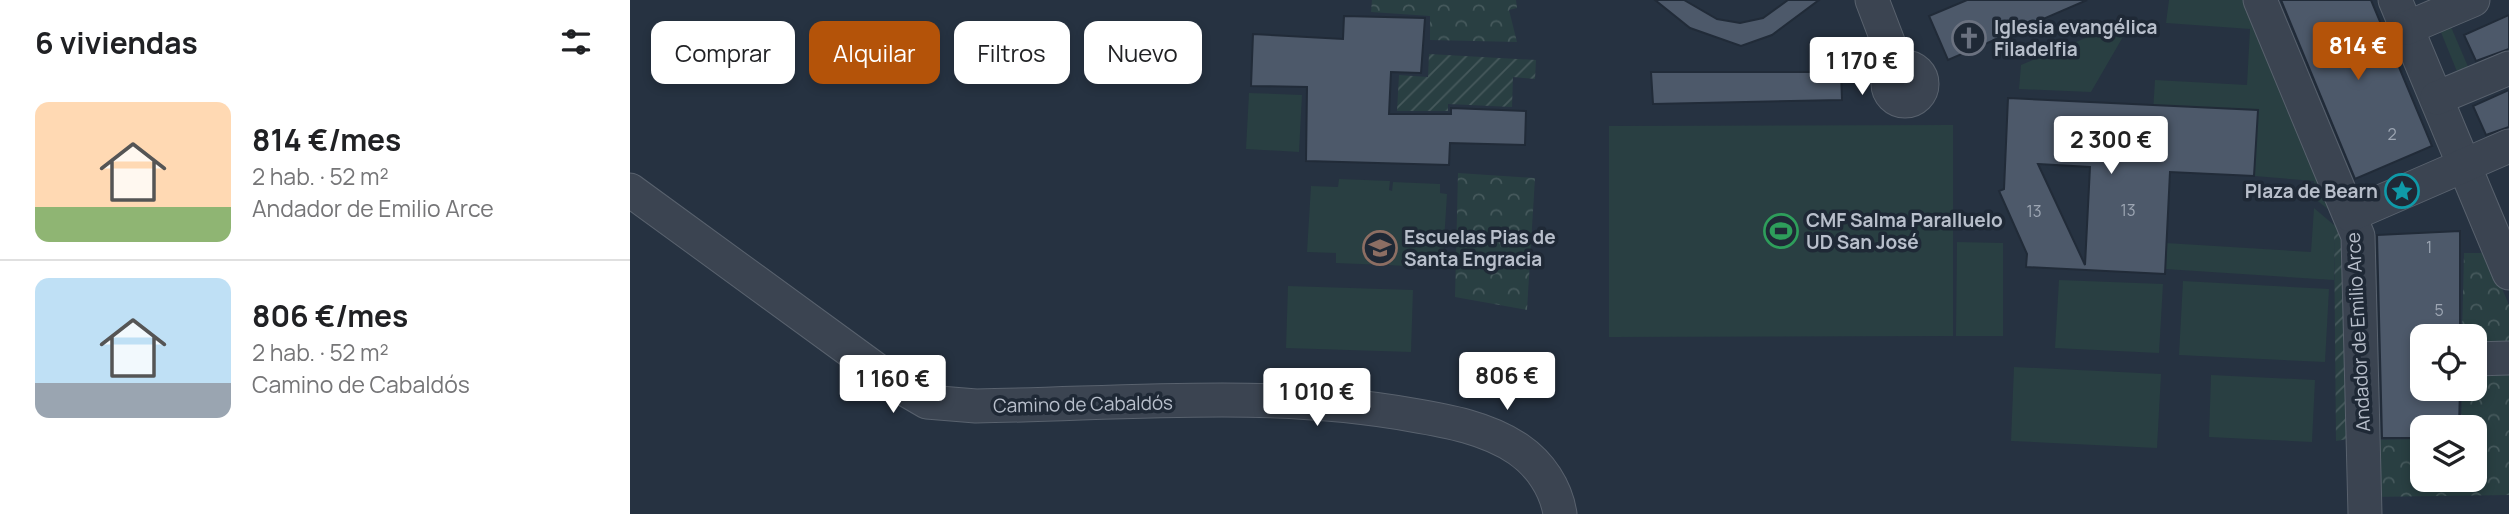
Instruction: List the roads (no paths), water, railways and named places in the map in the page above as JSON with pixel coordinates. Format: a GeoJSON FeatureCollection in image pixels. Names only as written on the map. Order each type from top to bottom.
{"type":"FeatureCollection","features":[{"type":"Feature","properties":{"kind":"street"},"geometry":{"type":"LineString","coordinates":[[1872,0],[1898,68]]}},
{"type":"Feature","properties":{"kind":"street","name":"Andador de Emilio Arce"},"geometry":{"type":"LineString","coordinates":[[2260,0],[2358,236],[2365,514]]}},
{"type":"Feature","properties":{"kind":"street"},"geometry":{"type":"LineString","coordinates":[[2473,0],[2401,14],[2509,273]]}},
{"type":"Feature","properties":{"kind":"street"},"geometry":{"type":"LineString","coordinates":[[2437,98],[2509,68]]}},
{"type":"Feature","properties":{"kind":"street"},"geometry":{"type":"LineString","coordinates":[[2350,215],[2509,146]]}},
{"type":"Feature","properties":{"kind":"street","name":"Camino de Cabaldós"},"geometry":{"type":"LineString","coordinates":[[630,190],[896,384],[927,402],[976,406],[1291,399],[1408,414],[1469,427],[1517,448],[1548,480],[1560,514]]}},
{"type":"Feature","properties":{"kind":"street"},"geometry":{"type":"LineString","coordinates":[[2487,359],[2509,358]]}},
{"type":"Feature","properties":{"kind":"place","name":"Iglesia evangélica Filadelfia"},"geometry":{"type":"Point","coordinates":[1969,38]}},
{"type":"Feature","properties":{"kind":"place","name":"Plaza de Bearn"},"geometry":{"type":"Point","coordinates":[2402,191]}},
{"type":"Feature","properties":{"kind":"place","name":"CMF Salma Paralluelo UD San José"},"geometry":{"type":"Point","coordinates":[1781,231]}},
{"type":"Feature","properties":{"kind":"place","name":"Escuelas Pias de Santa Engracia"},"geometry":{"type":"Point","coordinates":[1380,248]}}]}
